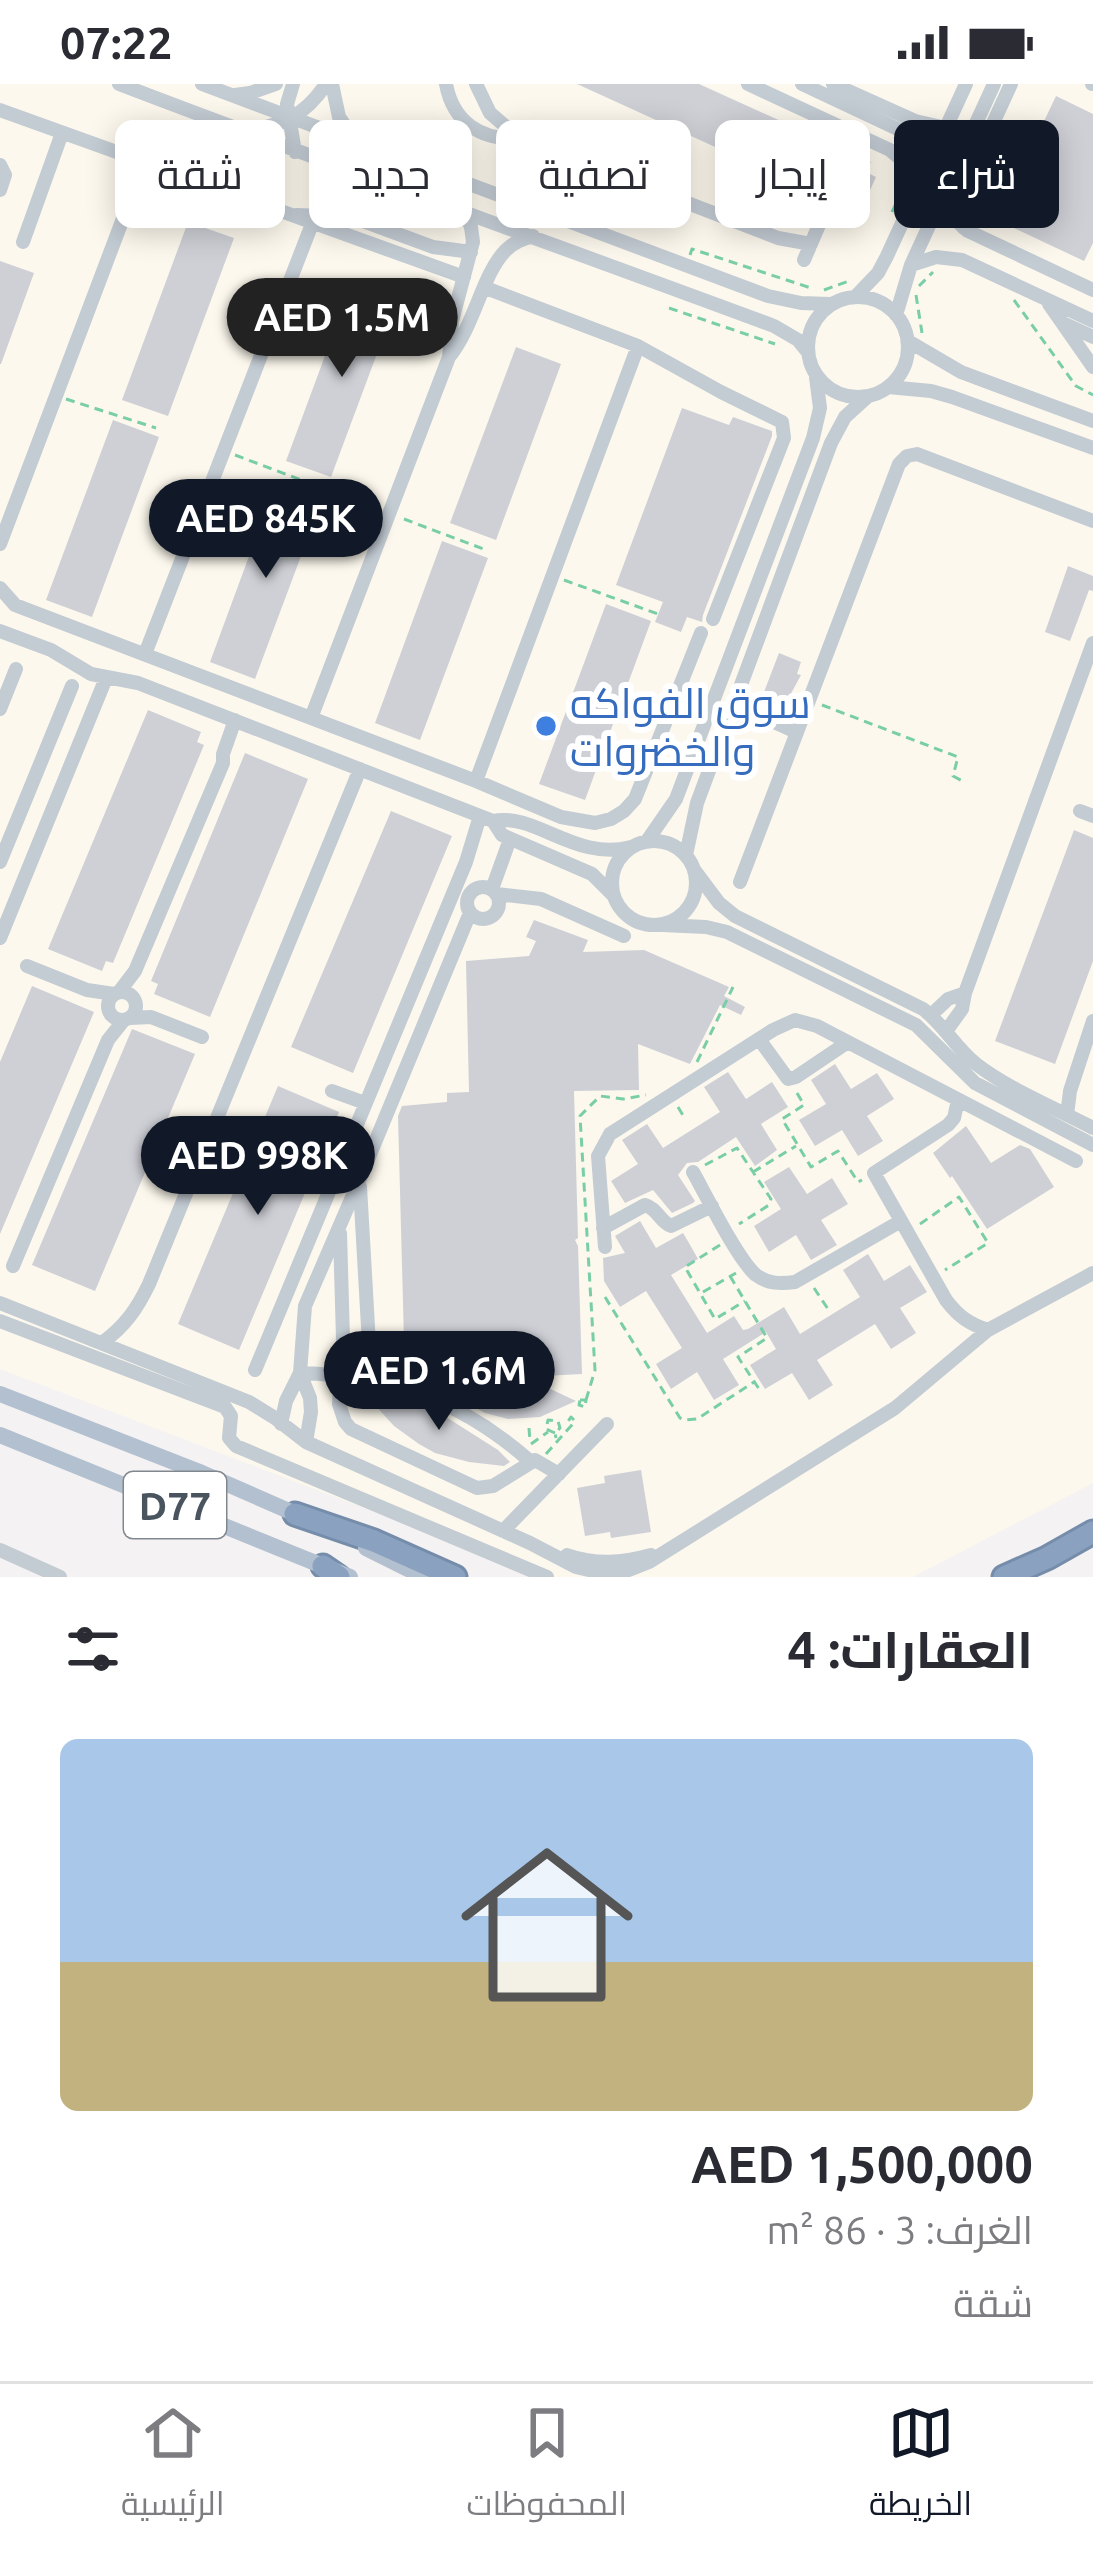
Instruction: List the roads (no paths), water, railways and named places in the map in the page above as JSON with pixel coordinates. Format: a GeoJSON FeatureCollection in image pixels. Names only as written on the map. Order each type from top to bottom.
{"type":"FeatureCollection","features":[{"type":"Feature","properties":{"kind":"highway"},"geometry":{"type":"LineString","coordinates":[[295,1514],[374,1541],[454,1577]]}},
{"type":"Feature","properties":{"kind":"highway"},"geometry":{"type":"LineString","coordinates":[[1004,1577],[1093,1532]]}},
{"type":"Feature","properties":{"kind":"main road","name":"D77"},"geometry":{"type":"LineString","coordinates":[[0,1394],[295,1514],[424,1577]]}},
{"type":"Feature","properties":{"kind":"main road","name":"D77"},"geometry":{"type":"LineString","coordinates":[[0,1435],[350,1577]]}},
{"type":"Feature","properties":{"kind":"street"},"geometry":{"type":"LineString","coordinates":[[119,84],[214,120]]}},
{"type":"Feature","properties":{"kind":"street"},"geometry":{"type":"LineString","coordinates":[[202,84],[309,126]]}},
{"type":"Feature","properties":{"kind":"street"},"geometry":{"type":"LineString","coordinates":[[232,96],[276,84]]}},
{"type":"Feature","properties":{"kind":"street"},"geometry":{"type":"LineString","coordinates":[[293,84],[286,104],[295,152]]}},
{"type":"Feature","properties":{"kind":"street"},"geometry":{"type":"LineString","coordinates":[[285,120],[310,106],[329,84]]}},
{"type":"Feature","properties":{"kind":"street"},"geometry":{"type":"LineString","coordinates":[[329,84],[341,120]]}},
{"type":"Feature","properties":{"kind":"street"},"geometry":{"type":"LineString","coordinates":[[446,84],[457,114],[469,127],[496,139]]}},
{"type":"Feature","properties":{"kind":"street"},"geometry":{"type":"LineString","coordinates":[[476,84],[498,120]]}},
{"type":"Feature","properties":{"kind":"street"},"geometry":{"type":"LineString","coordinates":[[748,84],[894,153]]}},
{"type":"Feature","properties":{"kind":"street"},"geometry":{"type":"LineString","coordinates":[[802,84],[895,120]]}},
{"type":"Feature","properties":{"kind":"street"},"geometry":{"type":"LineString","coordinates":[[833,84],[899,120]]}},
{"type":"Feature","properties":{"kind":"street"},"geometry":{"type":"LineString","coordinates":[[950,120],[966,84]]}},
{"type":"Feature","properties":{"kind":"street"},"geometry":{"type":"LineString","coordinates":[[896,315],[910,265],[994,84]]}},
{"type":"Feature","properties":{"kind":"street"},"geometry":{"type":"LineString","coordinates":[[1011,84],[959,197],[955,216],[968,231],[1093,290]]}},
{"type":"Feature","properties":{"kind":"street"},"geometry":{"type":"LineString","coordinates":[[0,110],[115,152]]}},
{"type":"Feature","properties":{"kind":"street"},"geometry":{"type":"LineString","coordinates":[[23,242],[62,133]]}},
{"type":"Feature","properties":{"kind":"street"},"geometry":{"type":"LineString","coordinates":[[890,150],[894,145]]}},
{"type":"Feature","properties":{"kind":"street"},"geometry":{"type":"LineString","coordinates":[[285,148],[309,157]]}},
{"type":"Feature","properties":{"kind":"street"},"geometry":{"type":"LineString","coordinates":[[0,165],[5,175],[0,190]]}},
{"type":"Feature","properties":{"kind":"street"},"geometry":{"type":"LineString","coordinates":[[472,184],[768,296],[801,303],[855,297],[878,301],[896,315],[908,340],[925,353],[961,372],[1093,421]]}},
{"type":"Feature","properties":{"kind":"street"},"geometry":{"type":"LineString","coordinates":[[691,204],[778,238],[811,244]]}},
{"type":"Feature","properties":{"kind":"street"},"geometry":{"type":"LineString","coordinates":[[472,214],[774,326],[798,340],[817,377],[820,408],[813,439],[676,799],[647,841]]}},
{"type":"Feature","properties":{"kind":"street"},"geometry":{"type":"LineString","coordinates":[[287,215],[352,217],[433,247],[471,252]]}},
{"type":"Feature","properties":{"kind":"street"},"geometry":{"type":"LineString","coordinates":[[287,215],[309,223]]}},
{"type":"Feature","properties":{"kind":"street"},"geometry":{"type":"LineString","coordinates":[[0,544],[119,228]]}},
{"type":"Feature","properties":{"kind":"street"},"geometry":{"type":"LineString","coordinates":[[145,654],[310,228]]}},
{"type":"Feature","properties":{"kind":"street"},"geometry":{"type":"LineString","coordinates":[[323,228],[464,278]]}},
{"type":"Feature","properties":{"kind":"street"},"geometry":{"type":"LineString","coordinates":[[449,357],[452,321],[471,252],[471,228]]}},
{"type":"Feature","properties":{"kind":"street"},"geometry":{"type":"LineString","coordinates":[[804,260],[818,228]]}},
{"type":"Feature","properties":{"kind":"street"},"geometry":{"type":"LineString","coordinates":[[855,297],[878,273],[896,228]]}},
{"type":"Feature","properties":{"kind":"street"},"geometry":{"type":"LineString","coordinates":[[311,718],[449,357],[470,327],[507,248],[533,236]]}},
{"type":"Feature","properties":{"kind":"street"},"geometry":{"type":"LineString","coordinates":[[910,265],[927,258],[954,258],[1093,321]]}},
{"type":"Feature","properties":{"kind":"street"},"geometry":{"type":"LineString","coordinates":[[486,288],[638,346],[778,418],[784,438],[713,619]]}},
{"type":"Feature","properties":{"kind":"street"},"geometry":{"type":"LineString","coordinates":[[807,351],[812,324],[826,298]]}},
{"type":"Feature","properties":{"kind":"street"},"geometry":{"type":"LineString","coordinates":[[1046,300],[1093,367]]}},
{"type":"Feature","properties":{"kind":"street"},"geometry":{"type":"LineString","coordinates":[[1061,322],[1093,337]]}},
{"type":"Feature","properties":{"kind":"street"},"geometry":{"type":"LineString","coordinates":[[686,855],[697,803],[831,443],[844,417],[888,387],[904,367],[908,340]]}},
{"type":"Feature","properties":{"kind":"street"},"geometry":{"type":"LineString","coordinates":[[476,781],[638,346]]}},
{"type":"Feature","properties":{"kind":"street"},"geometry":{"type":"LineString","coordinates":[[817,377],[834,392],[867,397]]}},
{"type":"Feature","properties":{"kind":"street"},"geometry":{"type":"LineString","coordinates":[[888,387],[952,398],[1093,448]]}},
{"type":"Feature","properties":{"kind":"street"},"geometry":{"type":"LineString","coordinates":[[740,883],[893,475],[907,456],[928,457],[1093,521]]}},
{"type":"Feature","properties":{"kind":"street"},"geometry":{"type":"LineString","coordinates":[[0,588],[15,604],[579,821],[595,823],[624,811],[643,784],[701,633]]}},
{"type":"Feature","properties":{"kind":"street"},"geometry":{"type":"LineString","coordinates":[[0,632],[51,650],[91,674],[139,683],[487,819],[509,820],[600,851],[647,841],[675,846],[719,903],[735,916],[910,1001],[947,1030],[977,1065],[1093,1129]]}},
{"type":"Feature","properties":{"kind":"street"},"geometry":{"type":"LineString","coordinates":[[947,1030],[959,1016],[1093,643]]}},
{"type":"Feature","properties":{"kind":"street"},"geometry":{"type":"LineString","coordinates":[[0,709],[16,669]]}},
{"type":"Feature","properties":{"kind":"street"},"geometry":{"type":"LineString","coordinates":[[0,938],[106,677]]}},
{"type":"Feature","properties":{"kind":"street"},"geometry":{"type":"LineString","coordinates":[[0,862],[72,686]]}},
{"type":"Feature","properties":{"kind":"street"},"geometry":{"type":"LineString","coordinates":[[761,716],[796,732]]}},
{"type":"Feature","properties":{"kind":"street"},"geometry":{"type":"LineString","coordinates":[[14,1266],[223,763],[230,756],[240,722]]}},
{"type":"Feature","properties":{"kind":"street"},"geometry":{"type":"LineString","coordinates":[[102,1343],[139,1307],[360,769]]}},
{"type":"Feature","properties":{"kind":"street"},"geometry":{"type":"LineString","coordinates":[[487,819],[510,839],[592,874],[613,895]]}},
{"type":"Feature","properties":{"kind":"street"},"geometry":{"type":"LineString","coordinates":[[255,1370],[487,819]]}},
{"type":"Feature","properties":{"kind":"street"},"geometry":{"type":"LineString","coordinates":[[494,891],[510,839]]}},
{"type":"Feature","properties":{"kind":"street"},"geometry":{"type":"LineString","coordinates":[[631,847],[621,856],[611,881],[620,909],[632,920],[727,932],[901,1016],[930,1036],[975,1083],[1093,1145]]}},
{"type":"Feature","properties":{"kind":"street"},"geometry":{"type":"LineString","coordinates":[[662,925],[679,918],[691,905],[695,871]]}},
{"type":"Feature","properties":{"kind":"street"},"geometry":{"type":"LineString","coordinates":[[494,891],[500,900],[495,914],[482,919],[470,913],[469,894],[479,886],[541,899],[624,936]]}},
{"type":"Feature","properties":{"kind":"street"},"geometry":{"type":"LineString","coordinates":[[281,1424],[300,1373],[304,1306],[470,913]]}},
{"type":"Feature","properties":{"kind":"street"},"geometry":{"type":"LineString","coordinates":[[28,966],[202,1037]]}},
{"type":"Feature","properties":{"kind":"street"},"geometry":{"type":"LineString","coordinates":[[931,1015],[948,999],[965,993]]}},
{"type":"Feature","properties":{"kind":"street"},"geometry":{"type":"LineString","coordinates":[[604,1247],[598,1156],[610,1134],[795,1020],[848,1042],[1076,1161]]}},
{"type":"Feature","properties":{"kind":"street"},"geometry":{"type":"LineString","coordinates":[[1067,1115],[1078,1061],[1093,1021]]}},
{"type":"Feature","properties":{"kind":"street"},"geometry":{"type":"LineString","coordinates":[[759,1039],[788,1079],[848,1042]]}},
{"type":"Feature","properties":{"kind":"street"},"geometry":{"type":"LineString","coordinates":[[1048,1105],[1065,1087],[1078,1061]]}},
{"type":"Feature","properties":{"kind":"street"},"geometry":{"type":"LineString","coordinates":[[332,1091],[365,1103]]}},
{"type":"Feature","properties":{"kind":"street"},"geometry":{"type":"LineString","coordinates":[[958,1100],[948,1125],[874,1173],[957,1314],[988,1330]]}},
{"type":"Feature","properties":{"kind":"street"},"geometry":{"type":"LineString","coordinates":[[693,1172],[748,1266],[766,1281],[795,1282],[904,1226]]}},
{"type":"Feature","properties":{"kind":"street"},"geometry":{"type":"LineString","coordinates":[[359,1181],[371,1379]]}},
{"type":"Feature","properties":{"kind":"street"},"geometry":{"type":"LineString","coordinates":[[603,1228],[645,1204],[671,1226],[712,1206]]}},
{"type":"Feature","properties":{"kind":"street"},"geometry":{"type":"LineString","coordinates":[[340,1226],[340,1413],[345,1422],[359,1434],[483,1489],[536,1461]]}},
{"type":"Feature","properties":{"kind":"street"},"geometry":{"type":"LineString","coordinates":[[0,1303],[249,1402],[306,1442],[576,1568],[606,1574],[636,1569],[667,1550],[895,1408],[988,1330],[1093,1273]]}},
{"type":"Feature","properties":{"kind":"street"},"geometry":{"type":"LineString","coordinates":[[0,1321],[225,1407],[231,1416],[229,1438],[236,1446],[547,1577]]}},
{"type":"Feature","properties":{"kind":"street"},"geometry":{"type":"LineString","coordinates":[[300,1373],[371,1379],[415,1391],[457,1410],[559,1474]]}},
{"type":"Feature","properties":{"kind":"street"},"geometry":{"type":"LineString","coordinates":[[300,1373],[310,1398],[306,1442]]}},
{"type":"Feature","properties":{"kind":"street"},"geometry":{"type":"LineString","coordinates":[[503,1531],[608,1424]]}},
{"type":"Feature","properties":{"kind":"street"},"geometry":{"type":"LineString","coordinates":[[0,1550],[60,1577]]}},
{"type":"Feature","properties":{"kind":"place","name":"سوق الفواكه والخضروات"},"geometry":{"type":"Point","coordinates":[546,726]}}]}
